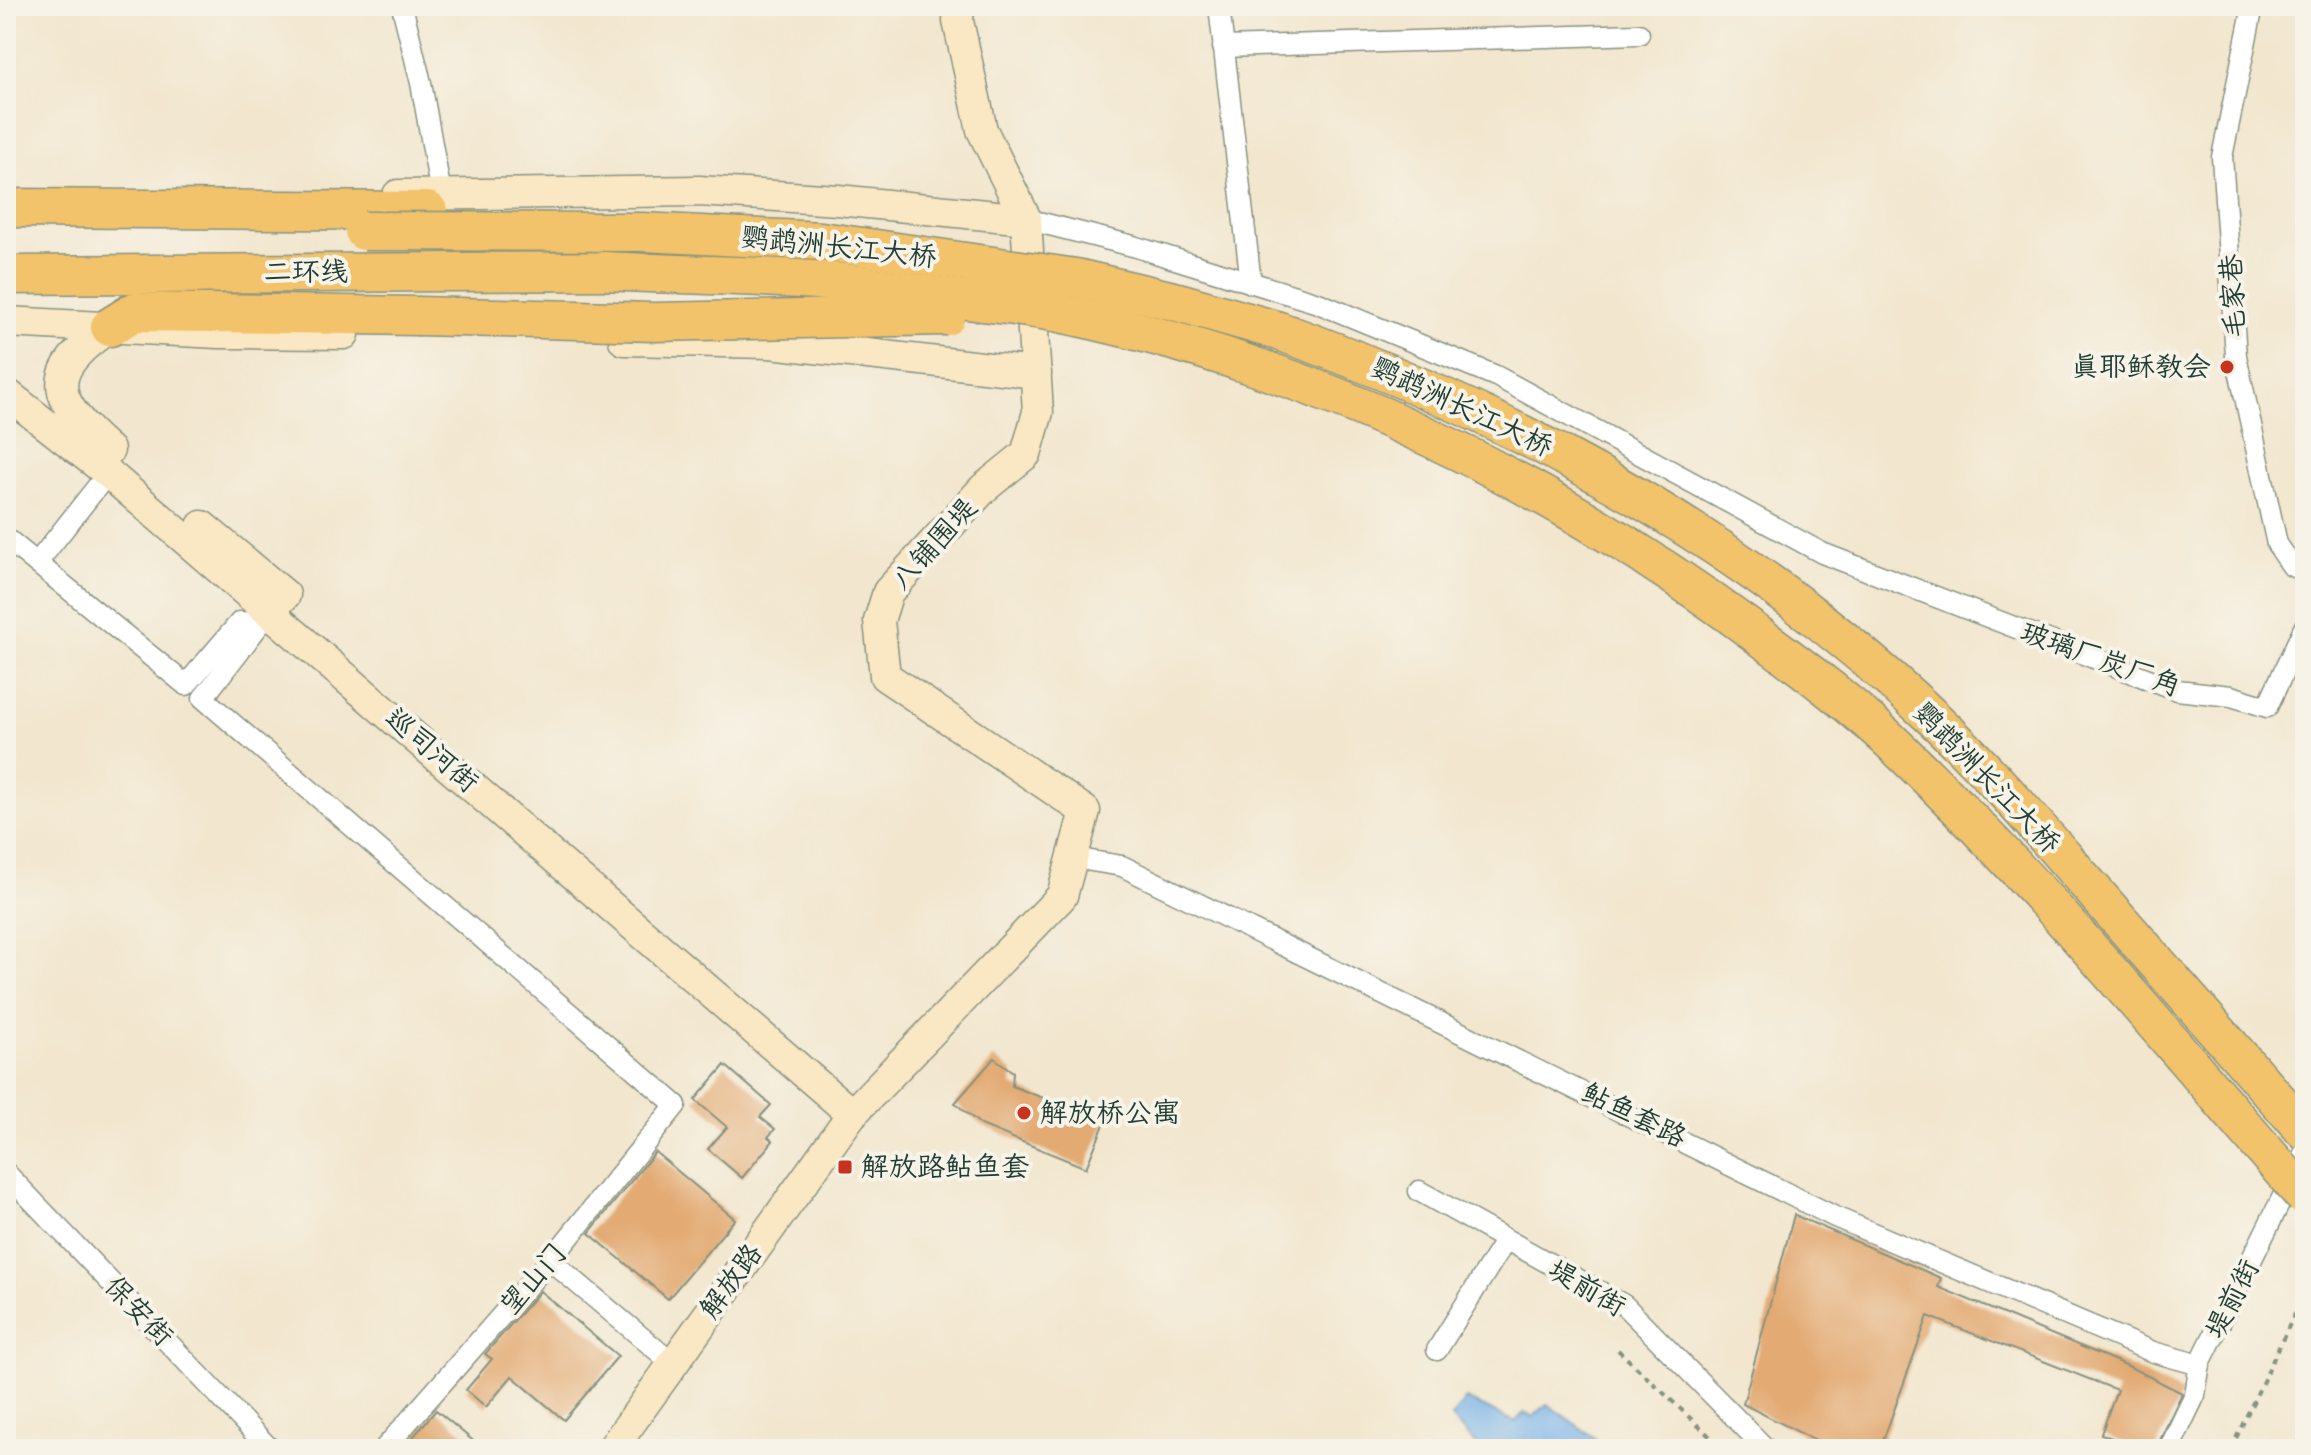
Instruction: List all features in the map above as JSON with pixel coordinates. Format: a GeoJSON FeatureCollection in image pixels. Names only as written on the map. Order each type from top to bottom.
{"type":"FeatureCollection","features":[{"type":"Feature","properties":{"kind":"highway"},"geometry":{"type":"LineString","coordinates":[[6,208],[435,203],[687,208],[852,224],[1033,271]]}},
{"type":"Feature","properties":{"kind":"highway","name":"鹦鹉洲长江大桥"},"geometry":{"type":"LineString","coordinates":[[364,231],[642,232],[821,241],[1033,271],[1178,302],[1279,331],[1389,370],[1502,422],[1610,479],[1710,543],[1826,628],[1931,716],[2029,818],[2305,1131]]}},
{"type":"Feature","properties":{"kind":"highway","name":"二环线"},"geometry":{"type":"LineString","coordinates":[[6,234],[364,231]]}},
{"type":"Feature","properties":{"kind":"highway","name":"鹦鹉洲长江大桥"},"geometry":{"type":"LineString","coordinates":[[605,271],[827,281],[1063,313],[1166,337],[1376,412],[1488,465],[1565,507],[1689,584],[1790,658],[1899,749],[1996,846],[2305,1197]]}},
{"type":"Feature","properties":{"kind":"highway","name":"二环线"},"geometry":{"type":"LineString","coordinates":[[6,275],[605,271]]}},
{"type":"Feature","properties":{"kind":"highway"},"geometry":{"type":"LineString","coordinates":[[110,327],[134,312],[655,322],[1063,313]]}},
{"type":"Feature","properties":{"kind":"street"},"geometry":{"type":"LineString","coordinates":[[402,6],[421,83],[435,203]]}},
{"type":"Feature","properties":{"kind":"street","name":"八铺围堤"},"geometry":{"type":"LineString","coordinates":[[852,1114],[1062,896],[1085,811],[885,676],[879,621],[888,592],[984,488],[1026,454],[1038,412],[1026,219],[982,130],[958,21],[959,6]]}},
{"type":"Feature","properties":{"kind":"street"},"geometry":{"type":"LineString","coordinates":[[6,199],[435,203],[699,191],[838,200],[1026,219],[1251,283],[1219,6]]}},
{"type":"Feature","properties":{"kind":"street","name":"毛家巷"},"geometry":{"type":"LineString","coordinates":[[2253,6],[2222,157],[2236,356],[2277,544],[2292,566],[2305,572]]}},
{"type":"Feature","properties":{"kind":"street"},"geometry":{"type":"LineString","coordinates":[[1223,47],[1639,34]]}},
{"type":"Feature","properties":{"kind":"street","name":"玻璃厂炭厂角"},"geometry":{"type":"LineString","coordinates":[[1251,283],[1318,303],[1496,376],[1822,553],[2177,690],[2231,696],[2267,707],[2305,626]]}},
{"type":"Feature","properties":{"kind":"street"},"geometry":{"type":"LineString","coordinates":[[6,322],[218,333],[770,343],[1036,373]]}},
{"type":"Feature","properties":{"kind":"street"},"geometry":{"type":"LineString","coordinates":[[6,538],[186,685],[240,622],[265,617],[285,595],[113,454],[78,423],[67,407],[62,382],[71,357],[110,327]]}},
{"type":"Feature","properties":{"kind":"street","name":"巡司河街"},"geometry":{"type":"LineString","coordinates":[[6,393],[108,473],[265,617],[852,1114]]}},
{"type":"Feature","properties":{"kind":"street"},"geometry":{"type":"LineString","coordinates":[[37,563],[108,473]]}},
{"type":"Feature","properties":{"kind":"street","name":"望山门"},"geometry":{"type":"LineString","coordinates":[[265,617],[203,698],[676,1105],[550,1260],[384,1449]]}},
{"type":"Feature","properties":{"kind":"street","name":"鲇鱼套路"},"geometry":{"type":"LineString","coordinates":[[1073,858],[1122,866],[1626,1111],[1835,1217],[2153,1352],[2200,1365]]}},
{"type":"Feature","properties":{"kind":"street","name":"解放路"},"geometry":{"type":"LineString","coordinates":[[612,1449],[852,1114]]}},
{"type":"Feature","properties":{"kind":"street","name":"堤前街"},"geometry":{"type":"LineString","coordinates":[[2169,1449],[2195,1395],[2200,1365],[2305,1152]]}},
{"type":"Feature","properties":{"kind":"street","name":"保安街"},"geometry":{"type":"LineString","coordinates":[[6,1173],[270,1449]]}},
{"type":"Feature","properties":{"kind":"street","name":"堤前街"},"geometry":{"type":"LineString","coordinates":[[1419,1191],[1624,1305],[1766,1449]]}},
{"type":"Feature","properties":{"kind":"street"},"geometry":{"type":"LineString","coordinates":[[1437,1350],[1505,1241]]}},
{"type":"Feature","properties":{"kind":"street"},"geometry":{"type":"LineString","coordinates":[[550,1260],[672,1363]]}},
{"type":"Feature","properties":{"kind":"path"},"geometry":{"type":"LineString","coordinates":[[2231,1449],[2305,1292]]}},
{"type":"Feature","properties":{"kind":"path"},"geometry":{"type":"LineString","coordinates":[[1618,1350],[1723,1449]]}},
{"type":"Feature","properties":{"kind":"water"},"geometry":{"type":"Polygon","coordinates":[[[1466,1399],[1515,1422],[1524,1413],[1533,1417],[1547,1404],[1610,1449],[1480,1449],[1451,1418],[1466,1399]]]}},
{"type":"Feature","properties":{"kind":"building","name":"解放桥公寓"},"geometry":{"type":"Polygon","coordinates":[[[994,1058],[1013,1072],[1012,1086],[1105,1122],[1086,1168],[981,1125],[955,1103],[994,1058]]]}},
{"type":"Feature","properties":{"kind":"building"},"geometry":{"type":"Polygon","coordinates":[[[725,1065],[771,1105],[760,1117],[775,1129],[768,1137],[773,1141],[742,1178],[708,1149],[727,1127],[695,1100],[725,1065]]]}},
{"type":"Feature","properties":{"kind":"building"},"geometry":{"type":"Polygon","coordinates":[[[655,1152],[735,1219],[668,1299],[589,1233],[655,1152]]]}},
{"type":"Feature","properties":{"kind":"building"},"geometry":{"type":"Polygon","coordinates":[[[1794,1215],[1941,1278],[1938,1287],[2128,1366],[2182,1393],[2156,1449],[2141,1449],[2101,1434],[2117,1390],[1928,1316],[1880,1449],[1832,1449],[1743,1404],[1794,1215]]]}},
{"type":"Feature","properties":{"kind":"building"},"geometry":{"type":"Polygon","coordinates":[[[540,1291],[618,1356],[564,1420],[512,1376],[486,1407],[466,1390],[492,1359],[485,1354],[540,1291]]]}},
{"type":"Feature","properties":{"kind":"building"},"geometry":{"type":"Polygon","coordinates":[[[436,1410],[483,1449],[403,1449],[436,1410]]]}},
{"type":"Feature","properties":{"kind":"place","name":"真耶稣教会"},"geometry":{"type":"Point","coordinates":[2227,367]}},
{"type":"Feature","properties":{"kind":"place","name":"解放桥公寓"},"geometry":{"type":"Point","coordinates":[1024,1113]}},
{"type":"Feature","properties":{"kind":"place","name":"解放路鲇鱼套"},"geometry":{"type":"Point","coordinates":[845,1167]}}]}
